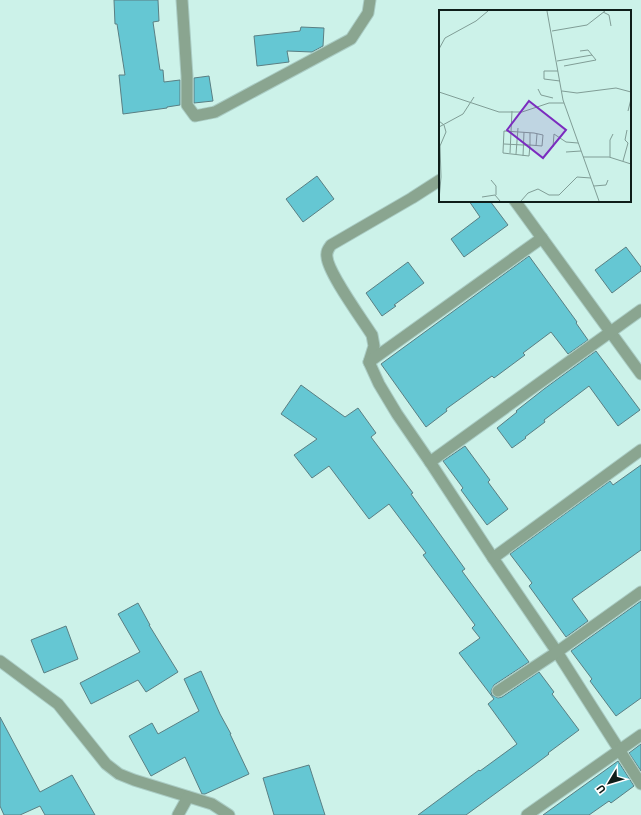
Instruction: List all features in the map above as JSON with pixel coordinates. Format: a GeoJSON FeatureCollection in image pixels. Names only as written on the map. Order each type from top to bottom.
{"type":"FeatureCollection","features":[{"type":"Feature","properties":{"kind":"street"},"geometry":{"type":"LineString","coordinates":[[182,0],[187,76],[187,105],[195,116],[215,112],[351,39],[368,13],[370,0]]}},
{"type":"Feature","properties":{"kind":"street"},"geometry":{"type":"LineString","coordinates":[[439,181],[331,246],[326,256],[333,274],[372,335],[374,346],[369,362],[387,397],[557,652],[641,784]]}},
{"type":"Feature","properties":{"kind":"street"},"geometry":{"type":"LineString","coordinates":[[516,202],[641,374]]}},
{"type":"Feature","properties":{"kind":"street"},"geometry":{"type":"LineString","coordinates":[[369,362],[542,238]]}},
{"type":"Feature","properties":{"kind":"street"},"geometry":{"type":"LineString","coordinates":[[430,462],[641,310]]}},
{"type":"Feature","properties":{"kind":"street"},"geometry":{"type":"LineString","coordinates":[[493,558],[641,450]]}},
{"type":"Feature","properties":{"kind":"street"},"geometry":{"type":"LineString","coordinates":[[498,691],[557,652],[641,592]]}},
{"type":"Feature","properties":{"kind":"street"},"geometry":{"type":"LineString","coordinates":[[0,662],[58,704],[106,764],[119,774],[212,804],[229,815]]}},
{"type":"Feature","properties":{"kind":"street"},"geometry":{"type":"LineString","coordinates":[[527,815],[641,736]]}},
{"type":"Feature","properties":{"kind":"street"},"geometry":{"type":"LineString","coordinates":[[178,815],[188,797]]}},
{"type":"Feature","properties":{"kind":"building"},"geometry":{"type":"Polygon","coordinates":[[[114,0],[158,0],[159,21],[153,22],[160,70],[163,70],[164,82],[180,80],[180,105],[123,114],[119,75],[125,75],[117,24],[115,24],[114,0]]]}},
{"type":"Feature","properties":{"kind":"building"},"geometry":{"type":"Polygon","coordinates":[[[301,27],[324,28],[323,46],[312,52],[287,51],[289,62],[257,66],[254,36],[300,31],[301,27]]]}},
{"type":"Feature","properties":{"kind":"building"},"geometry":{"type":"Polygon","coordinates":[[[209,76],[213,101],[194,103],[194,78],[209,76]]]}},
{"type":"Feature","properties":{"kind":"building"},"geometry":{"type":"Polygon","coordinates":[[[317,176],[334,199],[303,222],[286,199],[317,176]]]}},
{"type":"Feature","properties":{"kind":"building"},"geometry":{"type":"Polygon","coordinates":[[[470,202],[491,202],[508,225],[464,257],[451,239],[480,217],[470,202]]]}},
{"type":"Feature","properties":{"kind":"building"},"geometry":{"type":"Polygon","coordinates":[[[626,247],[641,267],[641,271],[612,293],[595,270],[626,247]]]}},
{"type":"Feature","properties":{"kind":"building"},"geometry":{"type":"Polygon","coordinates":[[[529,256],[577,322],[576,323],[588,340],[568,354],[551,332],[523,353],[525,355],[494,378],[492,376],[446,409],[447,411],[426,427],[381,364],[529,256]]]}},
{"type":"Feature","properties":{"kind":"building"},"geometry":{"type":"Polygon","coordinates":[[[408,262],[424,283],[394,305],[396,306],[382,316],[366,293],[408,262]]]}},
{"type":"Feature","properties":{"kind":"building"},"geometry":{"type":"Polygon","coordinates":[[[596,351],[640,410],[618,426],[589,386],[544,420],[545,422],[512,448],[497,428],[544,389],[596,351]]]}},
{"type":"Feature","properties":{"kind":"building"},"geometry":{"type":"Polygon","coordinates":[[[301,385],[345,417],[358,408],[376,433],[371,437],[413,493],[411,494],[465,569],[462,571],[529,662],[494,685],[491,691],[492,695],[498,698],[502,697],[539,672],[554,692],[552,694],[579,730],[466,815],[418,815],[517,744],[488,704],[494,699],[459,653],[480,638],[472,628],[475,625],[423,555],[426,553],[389,504],[369,519],[329,466],[312,478],[294,455],[317,439],[281,414],[301,385]]]}},
{"type":"Feature","properties":{"kind":"building"},"geometry":{"type":"Polygon","coordinates":[[[465,446],[490,480],[488,482],[508,509],[487,525],[461,490],[463,488],[443,461],[465,446]]]}},
{"type":"Feature","properties":{"kind":"building"},"geometry":{"type":"Polygon","coordinates":[[[641,465],[641,550],[572,599],[588,621],[566,637],[529,586],[532,583],[510,554],[610,481],[613,485],[641,465]]]}},
{"type":"Feature","properties":{"kind":"building"},"geometry":{"type":"Polygon","coordinates":[[[641,601],[641,698],[616,716],[590,681],[592,679],[571,651],[641,601]]]}},
{"type":"Feature","properties":{"kind":"building"},"geometry":{"type":"Polygon","coordinates":[[[138,603],[149,625],[178,672],[146,692],[138,680],[91,704],[80,683],[140,652],[118,614],[138,603]]]}},
{"type":"Feature","properties":{"kind":"building"},"geometry":{"type":"Polygon","coordinates":[[[66,626],[78,659],[44,673],[31,640],[66,626]]]}},
{"type":"Feature","properties":{"kind":"building"},"geometry":{"type":"Polygon","coordinates":[[[201,671],[249,774],[205,794],[202,794],[185,757],[151,776],[129,736],[152,723],[158,734],[199,711],[184,679],[201,671]]]}},
{"type":"Feature","properties":{"kind":"building"},"geometry":{"type":"Polygon","coordinates":[[[0,717],[40,792],[72,775],[95,815],[45,815],[40,806],[20,815],[4,815],[0,806],[0,717]]]}},
{"type":"Feature","properties":{"kind":"building"},"geometry":{"type":"Polygon","coordinates":[[[641,744],[641,771],[629,753],[641,744]]]}},
{"type":"Feature","properties":{"kind":"building"},"geometry":{"type":"Polygon","coordinates":[[[618,761],[634,786],[611,803],[609,801],[589,815],[543,815],[618,761]]]}},
{"type":"Feature","properties":{"kind":"building"},"geometry":{"type":"Polygon","coordinates":[[[309,765],[325,815],[274,815],[263,778],[309,765]]]}}]}
